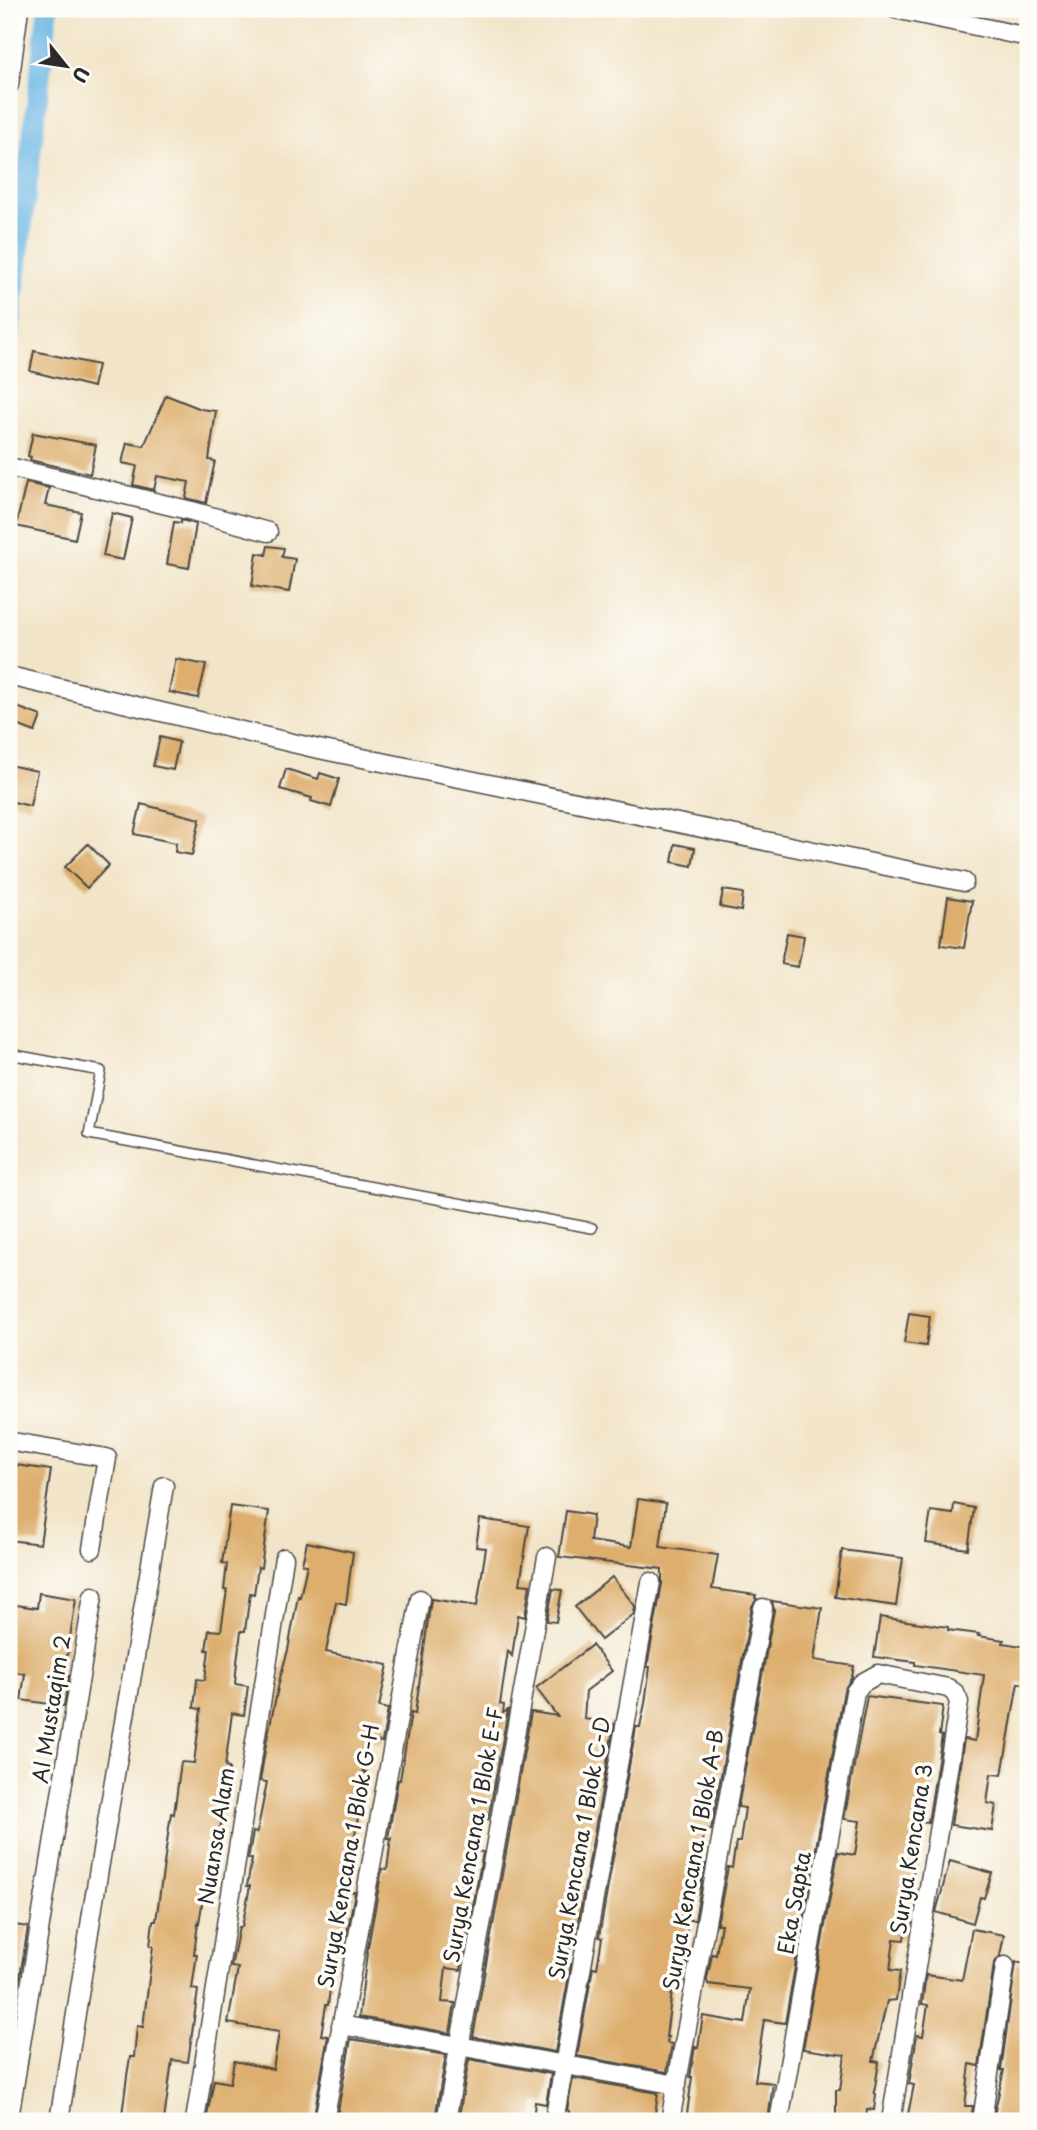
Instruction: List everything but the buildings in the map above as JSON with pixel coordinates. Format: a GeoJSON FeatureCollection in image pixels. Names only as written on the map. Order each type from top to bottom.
{"type":"FeatureCollection","features":[{"type":"Feature","properties":{"kind":"street"},"geometry":{"type":"LineString","coordinates":[[10,74],[19,9]]}},
{"type":"Feature","properties":{"kind":"street"},"geometry":{"type":"LineString","coordinates":[[895,9],[1028,37]]}},
{"type":"Feature","properties":{"kind":"street"},"geometry":{"type":"LineString","coordinates":[[9,467],[268,532]]}},
{"type":"Feature","properties":{"kind":"street"},"geometry":{"type":"LineString","coordinates":[[9,676],[314,748],[964,882]]}},
{"type":"Feature","properties":{"kind":"street"},"geometry":{"type":"LineString","coordinates":[[9,1445],[13,1442],[107,1458],[92,1549]]}},
{"type":"Feature","properties":{"kind":"street"},"geometry":{"type":"LineString","coordinates":[[59,2121],[164,1486]]}},
{"type":"Feature","properties":{"kind":"street","name":"Surya Kencana 1 Blok E-F"},"geometry":{"type":"LineString","coordinates":[[446,2121],[547,1557]]}},
{"type":"Feature","properties":{"kind":"street","name":"Nuansa Alam"},"geometry":{"type":"LineString","coordinates":[[195,2121],[284,1558]]}},
{"type":"Feature","properties":{"kind":"street","name":"Surya Kencana 1 Blok C-D"},"geometry":{"type":"LineString","coordinates":[[554,2121],[651,1582]]}},
{"type":"Feature","properties":{"kind":"street","name":"Al Mustaqim 2"},"geometry":{"type":"LineString","coordinates":[[9,2118],[93,1596]]}},
{"type":"Feature","properties":{"kind":"street","name":"Surya Kencana 1 Blok G-H"},"geometry":{"type":"LineString","coordinates":[[324,2121],[419,1599]]}},
{"type":"Feature","properties":{"kind":"street","name":"Surya Kencana 1 Blok A-B"},"geometry":{"type":"LineString","coordinates":[[670,2121],[763,1608]]}},
{"type":"Feature","properties":{"kind":"street","name":"Surya Kencana 3"},"geometry":{"type":"LineString","coordinates":[[855,1692],[862,1683],[878,1674],[948,1688],[955,1693],[959,1702],[891,2121]]}},
{"type":"Feature","properties":{"kind":"street","name":"Eka Sapta"},"geometry":{"type":"LineString","coordinates":[[779,2121],[855,1692]]}},
{"type":"Feature","properties":{"kind":"street"},"geometry":{"type":"LineString","coordinates":[[982,2121],[1005,1966]]}},
{"type":"Feature","properties":{"kind":"street"},"geometry":{"type":"LineString","coordinates":[[341,2025],[677,2085]]}},
{"type":"Feature","properties":{"kind":"lane"},"geometry":{"type":"LineString","coordinates":[[9,1054],[101,1071],[89,1134],[592,1228]]}},
{"type":"Feature","properties":{"kind":"waterway"},"geometry":{"type":"LineString","coordinates":[[9,333],[48,9]]}}]}
